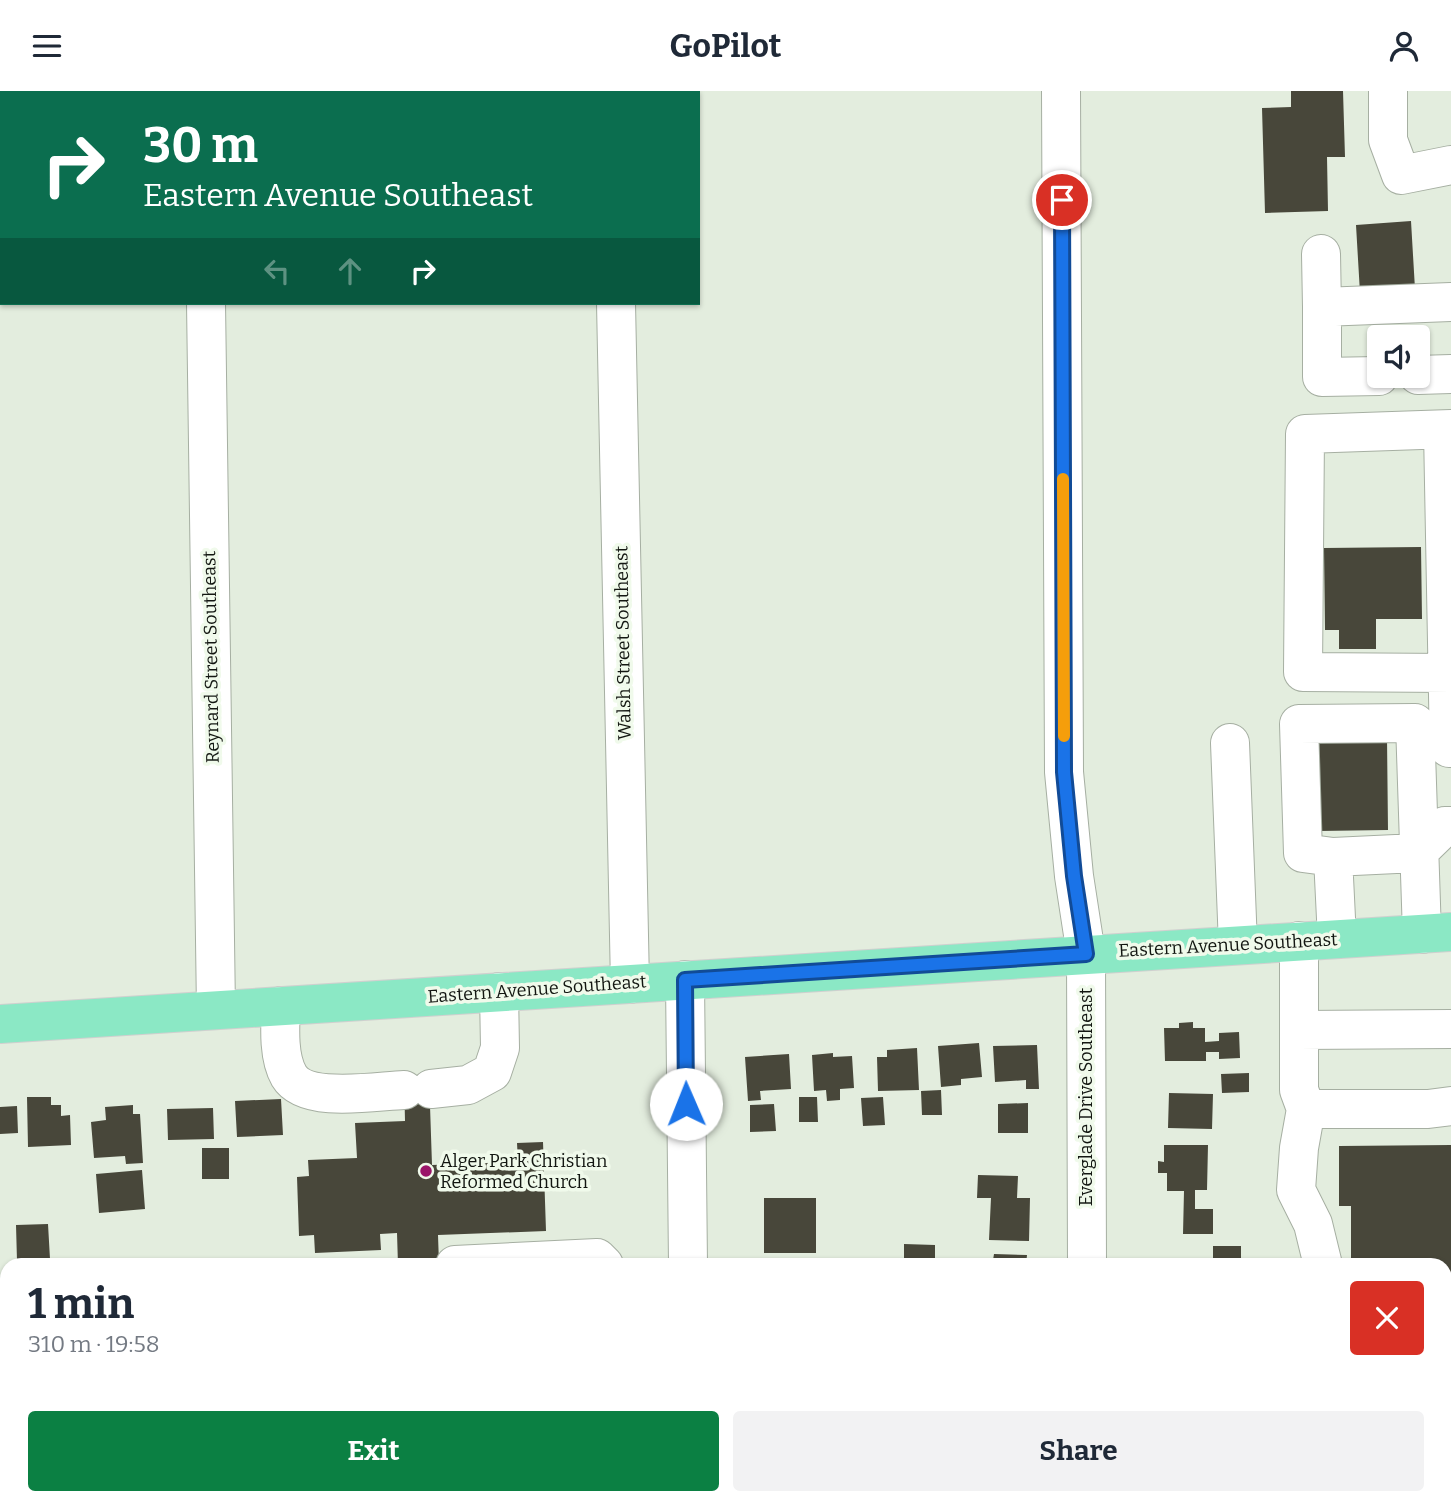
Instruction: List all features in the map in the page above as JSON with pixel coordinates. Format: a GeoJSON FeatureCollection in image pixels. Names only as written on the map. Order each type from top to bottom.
{"type":"FeatureCollection","features":[{"type":"Feature","properties":{"kind":"main road","name":"Eastern Avenue Southeast"},"geometry":{"type":"LineString","coordinates":[[0,1024],[1436,933]]}},
{"type":"Feature","properties":{"kind":"street","name":"Everglade Drive Southeast"},"geometry":{"type":"LineString","coordinates":[[1061,91],[1064,772],[1074,876],[1086,954],[1087,1258]]}},
{"type":"Feature","properties":{"kind":"street"},"geometry":{"type":"LineString","coordinates":[[1388,91],[1388,140],[1401,175],[1451,165]]}},
{"type":"Feature","properties":{"kind":"street"},"geometry":{"type":"LineString","coordinates":[[1321,254],[1322,377],[1367,376]]}},
{"type":"Feature","properties":{"kind":"street"},"geometry":{"type":"LineString","coordinates":[[1322,307],[1451,302]]}},
{"type":"Feature","properties":{"kind":"street","name":"Reynard Street Southeast"},"geometry":{"type":"LineString","coordinates":[[206,305],[216,1010]]}},
{"type":"Feature","properties":{"kind":"street","name":"Walsh Street Southeast"},"geometry":{"type":"LineString","coordinates":[[616,305],[630,983]]}},
{"type":"Feature","properties":{"kind":"street"},"geometry":{"type":"LineString","coordinates":[[1430,375],[1451,374]]}},
{"type":"Feature","properties":{"kind":"street"},"geometry":{"type":"LineString","coordinates":[[1436,933],[1418,853],[1449,673],[1447,429],[1305,434],[1303,672],[1449,673]]}},
{"type":"Feature","properties":{"kind":"street"},"geometry":{"type":"LineString","coordinates":[[1438,749],[1415,723],[1300,724],[1303,853],[1333,857],[1418,853],[1446,826],[1451,826]]}},
{"type":"Feature","properties":{"kind":"street"},"geometry":{"type":"LineString","coordinates":[[1230,743],[1238,944]]}},
{"type":"Feature","properties":{"kind":"street"},"geometry":{"type":"LineString","coordinates":[[1333,857],[1337,939]]}},
{"type":"Feature","properties":{"kind":"street"},"geometry":{"type":"LineString","coordinates":[[1299,941],[1299,1090],[1306,1109],[1299,1148],[1296,1190],[1313,1224],[1321,1258]]}},
{"type":"Feature","properties":{"kind":"street"},"geometry":{"type":"LineString","coordinates":[[685,980],[688,1258]]}},
{"type":"Feature","properties":{"kind":"street"},"geometry":{"type":"LineString","coordinates":[[281,1006],[282,1050],[289,1076],[302,1088],[323,1094],[417,1089],[468,1085],[492,1072],[500,1048],[499,992]]}},
{"type":"Feature","properties":{"kind":"street"},"geometry":{"type":"LineString","coordinates":[[1299,1030],[1451,1029]]}},
{"type":"Feature","properties":{"kind":"street"},"geometry":{"type":"LineString","coordinates":[[1306,1109],[1451,1107]]}},
{"type":"Feature","properties":{"kind":"building"},"geometry":{"type":"Polygon","coordinates":[[[1291,91],[1343,91],[1345,157],[1327,157],[1328,211],[1265,213],[1262,108],[1291,107],[1291,91]]]}},
{"type":"Feature","properties":{"kind":"building"},"geometry":{"type":"Polygon","coordinates":[[[1411,221],[1415,289],[1360,293],[1356,225],[1411,221]]]}},
{"type":"Feature","properties":{"kind":"building"},"geometry":{"type":"Polygon","coordinates":[[[1421,547],[1422,619],[1376,619],[1376,649],[1339,649],[1339,630],[1325,630],[1324,548],[1421,547]]]}},
{"type":"Feature","properties":{"kind":"building"},"geometry":{"type":"Polygon","coordinates":[[[1387,738],[1388,830],[1318,831],[1317,739],[1387,738]]]}},
{"type":"Feature","properties":{"kind":"building"},"geometry":{"type":"Polygon","coordinates":[[[1193,1022],[1193,1028],[1205,1028],[1205,1042],[1219,1041],[1219,1033],[1239,1032],[1240,1058],[1219,1059],[1219,1052],[1206,1052],[1206,1061],[1165,1061],[1164,1028],[1179,1028],[1179,1023],[1193,1022]]]}},
{"type":"Feature","properties":{"kind":"building"},"geometry":{"type":"Polygon","coordinates":[[[979,1043],[982,1077],[961,1079],[961,1085],[941,1087],[938,1046],[979,1043]]]}},
{"type":"Feature","properties":{"kind":"building"},"geometry":{"type":"Polygon","coordinates":[[[1037,1045],[1039,1089],[1026,1089],[1026,1080],[995,1082],[993,1046],[1037,1045]]]}},
{"type":"Feature","properties":{"kind":"building"},"geometry":{"type":"Polygon","coordinates":[[[917,1048],[919,1090],[878,1091],[877,1057],[887,1057],[887,1050],[917,1048]]]}},
{"type":"Feature","properties":{"kind":"building"},"geometry":{"type":"Polygon","coordinates":[[[833,1053],[833,1057],[852,1056],[854,1088],[840,1089],[840,1100],[827,1101],[826,1090],[814,1091],[812,1055],[833,1053]]]}},
{"type":"Feature","properties":{"kind":"building"},"geometry":{"type":"Polygon","coordinates":[[[789,1054],[791,1089],[760,1091],[761,1100],[748,1101],[745,1057],[789,1054]]]}},
{"type":"Feature","properties":{"kind":"building"},"geometry":{"type":"Polygon","coordinates":[[[1249,1073],[1249,1092],[1222,1093],[1221,1074],[1249,1073]]]}},
{"type":"Feature","properties":{"kind":"building","name":"Alger Park Christian Reformed Church"},"geometry":{"type":"Polygon","coordinates":[[[429,1076],[432,1165],[518,1162],[517,1143],[543,1142],[546,1231],[438,1235],[439,1258],[398,1258],[397,1233],[380,1234],[381,1250],[315,1253],[314,1235],[299,1236],[297,1177],[309,1176],[308,1160],[357,1158],[355,1123],[405,1121],[404,1077],[429,1076]]]}},
{"type":"Feature","properties":{"kind":"building"},"geometry":{"type":"Polygon","coordinates":[[[941,1090],[942,1115],[922,1115],[921,1091],[941,1090]]]}},
{"type":"Feature","properties":{"kind":"building"},"geometry":{"type":"Polygon","coordinates":[[[1169,1093],[1213,1094],[1212,1129],[1168,1128],[1169,1093]]]}},
{"type":"Feature","properties":{"kind":"building"},"geometry":{"type":"Polygon","coordinates":[[[27,1097],[51,1097],[51,1105],[61,1105],[61,1116],[70,1115],[71,1145],[28,1147],[27,1097]]]}},
{"type":"Feature","properties":{"kind":"building"},"geometry":{"type":"Polygon","coordinates":[[[799,1097],[817,1097],[818,1122],[799,1122],[799,1097]]]}},
{"type":"Feature","properties":{"kind":"building"},"geometry":{"type":"Polygon","coordinates":[[[883,1097],[885,1125],[863,1126],[861,1098],[883,1097]]]}},
{"type":"Feature","properties":{"kind":"building"},"geometry":{"type":"Polygon","coordinates":[[[281,1099],[283,1135],[237,1137],[235,1101],[281,1099]]]}},
{"type":"Feature","properties":{"kind":"building"},"geometry":{"type":"Polygon","coordinates":[[[1028,1103],[1028,1133],[998,1133],[998,1104],[1028,1103]]]}},
{"type":"Feature","properties":{"kind":"building"},"geometry":{"type":"Polygon","coordinates":[[[774,1104],[776,1131],[750,1132],[750,1105],[774,1104]]]}},
{"type":"Feature","properties":{"kind":"building"},"geometry":{"type":"Polygon","coordinates":[[[133,1105],[133,1114],[140,1114],[143,1163],[126,1164],[125,1156],[94,1158],[91,1122],[106,1120],[105,1107],[133,1105]]]}},
{"type":"Feature","properties":{"kind":"building"},"geometry":{"type":"Polygon","coordinates":[[[17,1106],[18,1133],[0,1134],[0,1107],[17,1106]]]}},
{"type":"Feature","properties":{"kind":"building"},"geometry":{"type":"Polygon","coordinates":[[[213,1108],[214,1139],[168,1140],[167,1109],[213,1108]]]}},
{"type":"Feature","properties":{"kind":"building"},"geometry":{"type":"Polygon","coordinates":[[[1164,1145],[1208,1145],[1207,1190],[1195,1190],[1195,1209],[1213,1209],[1213,1234],[1183,1234],[1184,1191],[1167,1191],[1167,1173],[1158,1173],[1158,1161],[1164,1162],[1164,1145]]]}},
{"type":"Feature","properties":{"kind":"building"},"geometry":{"type":"Polygon","coordinates":[[[1451,1145],[1451,1258],[1351,1258],[1351,1206],[1339,1206],[1339,1146],[1451,1145]]]}},
{"type":"Feature","properties":{"kind":"building"},"geometry":{"type":"Polygon","coordinates":[[[202,1148],[229,1148],[229,1179],[202,1179],[202,1148]]]}},
{"type":"Feature","properties":{"kind":"building"},"geometry":{"type":"Polygon","coordinates":[[[142,1170],[145,1209],[99,1213],[96,1174],[142,1170]]]}},
{"type":"Feature","properties":{"kind":"building"},"geometry":{"type":"Polygon","coordinates":[[[978,1175],[1018,1176],[1017,1198],[1030,1198],[1029,1241],[989,1240],[991,1198],[977,1198],[978,1175]]]}},
{"type":"Feature","properties":{"kind":"building"},"geometry":{"type":"Polygon","coordinates":[[[764,1198],[816,1198],[816,1253],[764,1253],[764,1198]]]}},
{"type":"Feature","properties":{"kind":"building"},"geometry":{"type":"Polygon","coordinates":[[[48,1224],[50,1258],[17,1258],[16,1225],[48,1224]]]}},
{"type":"Feature","properties":{"kind":"building"},"geometry":{"type":"Polygon","coordinates":[[[904,1244],[935,1245],[935,1258],[904,1258],[904,1244]]]}},
{"type":"Feature","properties":{"kind":"building"},"geometry":{"type":"Polygon","coordinates":[[[1213,1246],[1241,1246],[1241,1258],[1213,1258],[1213,1246]]]}},
{"type":"Feature","properties":{"kind":"building"},"geometry":{"type":"Polygon","coordinates":[[[994,1254],[1027,1255],[1027,1258],[993,1258],[994,1254]]]}},
{"type":"Feature","properties":{"kind":"slow traffic"},"geometry":{"type":"LineString","coordinates":[[1063,479],[1064,736]]}},
{"type":"Feature","properties":{"kind":"place","name":"Alger Park Christian Reformed Church"},"geometry":{"type":"Point","coordinates":[426,1171]}},
{"type":"Feature","properties":{"kind":"route"},"geometry":{"type":"LineString","coordinates":[[686,1104],[685,980],[1086,954],[1074,876],[1064,772],[1062,200]]}}]}
